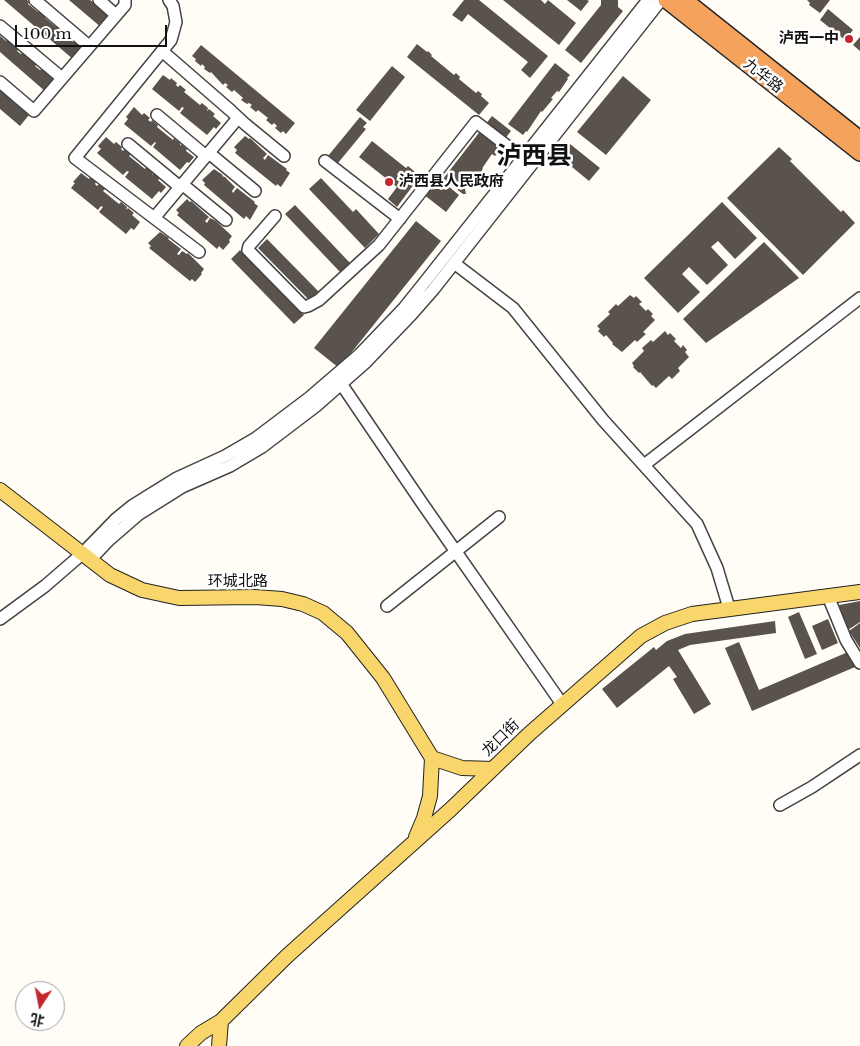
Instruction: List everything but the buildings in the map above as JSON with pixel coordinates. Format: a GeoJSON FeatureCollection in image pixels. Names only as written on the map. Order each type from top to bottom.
{"type":"FeatureCollection","features":[{"type":"Feature","properties":{"kind":"highway","name":"九华路"},"geometry":{"type":"LineString","coordinates":[[666,0],[860,153]]}},
{"type":"Feature","properties":{"kind":"highway","name":"九华路"},"geometry":{"type":"LineString","coordinates":[[685,0],[860,139]]}},
{"type":"Feature","properties":{"kind":"main road","name":"环城北路"},"geometry":{"type":"LineString","coordinates":[[0,490],[120,581],[154,594],[179,598],[272,598],[303,604],[323,613],[347,633],[383,678],[432,758]]}},
{"type":"Feature","properties":{"kind":"main road","name":"龙口街"},"geometry":{"type":"LineString","coordinates":[[186,1046],[201,1033],[221,1021],[287,956],[451,809],[562,704],[630,644],[652,629],[692,614],[860,592]]}},
{"type":"Feature","properties":{"kind":"main road"},"geometry":{"type":"LineString","coordinates":[[415,840],[429,802],[432,784],[432,758],[462,768],[493,768]]}},
{"type":"Feature","properties":{"kind":"main road"},"geometry":{"type":"LineString","coordinates":[[219,1046],[221,1021]]}},
{"type":"Feature","properties":{"kind":"street"},"geometry":{"type":"LineString","coordinates":[[34,0],[89,46]]}},
{"type":"Feature","properties":{"kind":"street"},"geometry":{"type":"LineString","coordinates":[[99,0],[116,15]]}},
{"type":"Feature","properties":{"kind":"street"},"geometry":{"type":"LineString","coordinates":[[0,82],[34,111],[116,15],[124,5],[125,0]]}},
{"type":"Feature","properties":{"kind":"street"},"geometry":{"type":"LineString","coordinates":[[170,0],[175,14],[175,28],[171,40],[75,158],[199,252]]}},
{"type":"Feature","properties":{"kind":"street"},"geometry":{"type":"LineString","coordinates":[[86,557],[116,519],[143,498],[176,478],[225,456],[256,438],[296,409],[359,355],[404,308],[648,0]]}},
{"type":"Feature","properties":{"kind":"street"},"geometry":{"type":"LineString","coordinates":[[0,619],[86,557],[155,503],[182,487],[230,466],[262,447],[342,385],[390,339],[412,314],[661,0]]}},
{"type":"Feature","properties":{"kind":"street"},"geometry":{"type":"LineString","coordinates":[[0,26],[62,78]]}},
{"type":"Feature","properties":{"kind":"street"},"geometry":{"type":"LineString","coordinates":[[162,51],[284,156]]}},
{"type":"Feature","properties":{"kind":"street"},"geometry":{"type":"LineString","coordinates":[[157,115],[255,191]]}},
{"type":"Feature","properties":{"kind":"street"},"geometry":{"type":"LineString","coordinates":[[154,218],[238,118]]}},
{"type":"Feature","properties":{"kind":"street"},"geometry":{"type":"LineString","coordinates":[[275,216],[249,246],[248,250],[304,307],[316,302],[379,245],[476,122],[523,158]]}},
{"type":"Feature","properties":{"kind":"street"},"geometry":{"type":"LineString","coordinates":[[128,144],[226,220]]}},
{"type":"Feature","properties":{"kind":"street"},"geometry":{"type":"LineString","coordinates":[[325,161],[400,219]]}},
{"type":"Feature","properties":{"kind":"street"},"geometry":{"type":"LineString","coordinates":[[454,263],[513,308],[603,420],[697,524],[717,568],[729,608]]}},
{"type":"Feature","properties":{"kind":"street"},"geometry":{"type":"LineString","coordinates":[[644,465],[860,298]]}},
{"type":"Feature","properties":{"kind":"street"},"geometry":{"type":"LineString","coordinates":[[342,385],[562,704]]}},
{"type":"Feature","properties":{"kind":"street"},"geometry":{"type":"LineString","coordinates":[[386,606],[499,517]]}},
{"type":"Feature","properties":{"kind":"street"},"geometry":{"type":"LineString","coordinates":[[828,596],[846,640],[860,663]]}},
{"type":"Feature","properties":{"kind":"street"},"geometry":{"type":"LineString","coordinates":[[780,805],[812,787],[860,755]]}},
{"type":"Feature","properties":{"kind":"place","name":"泸西一中"},"geometry":{"type":"Point","coordinates":[849,39]}},
{"type":"Feature","properties":{"kind":"place","name":"泸西县人民政府"},"geometry":{"type":"Point","coordinates":[389,182]}},
{"type":"Feature","properties":{"kind":"district","name":"泸西县"},"geometry":{"type":"Point","coordinates":[534,157]}}]}
